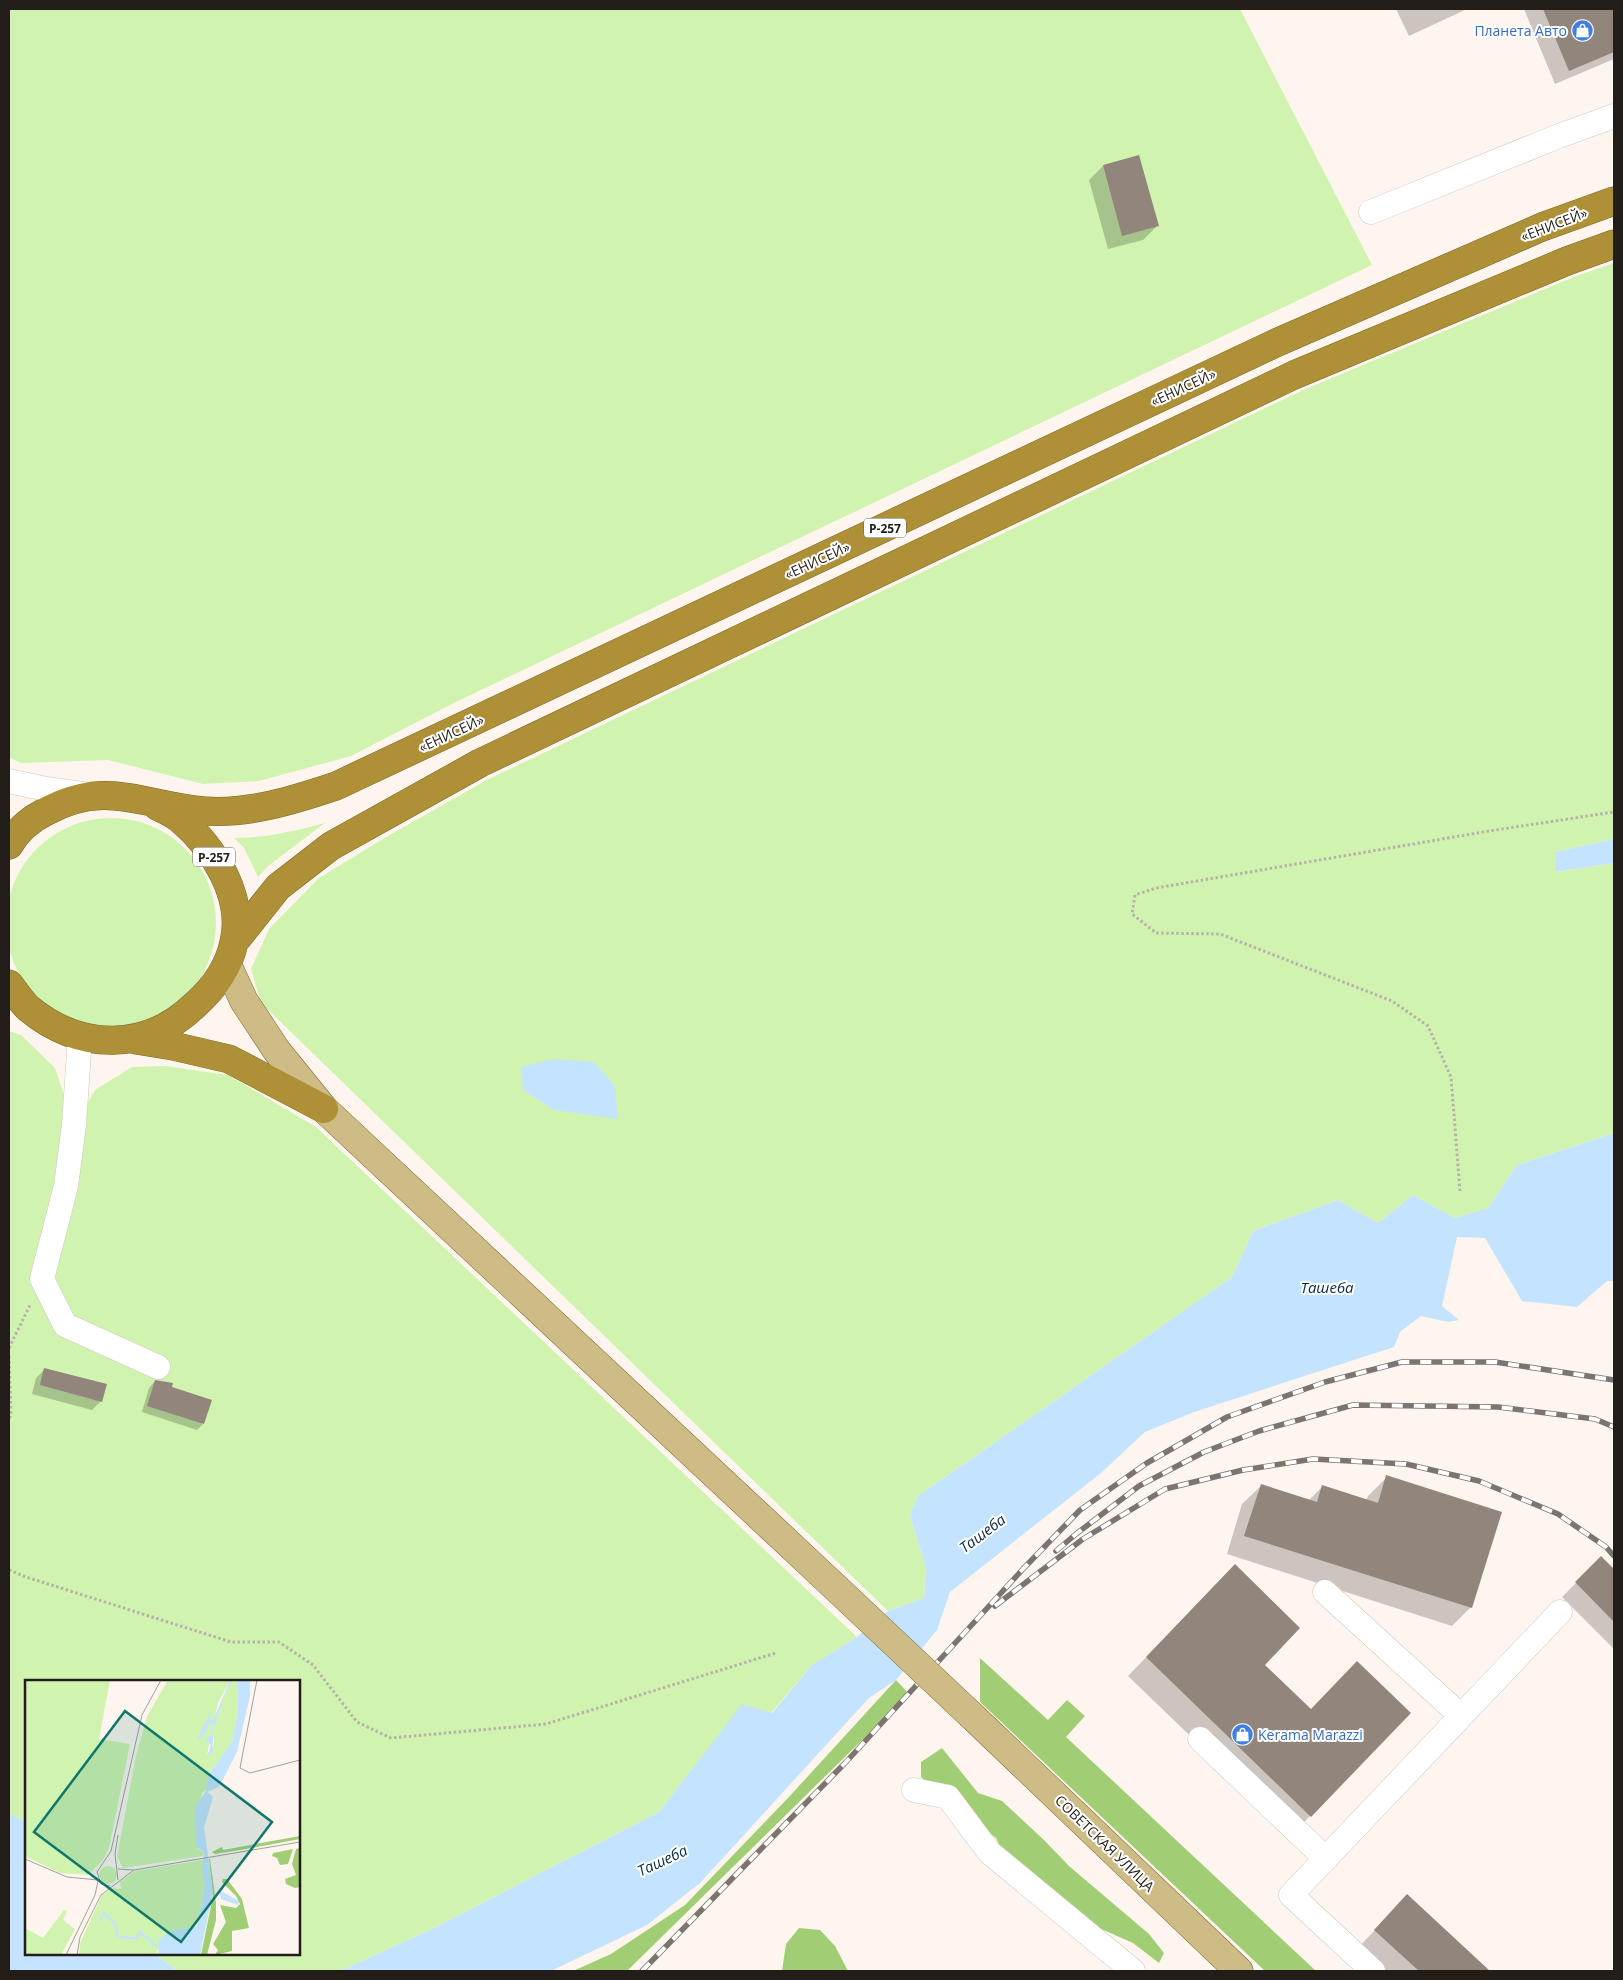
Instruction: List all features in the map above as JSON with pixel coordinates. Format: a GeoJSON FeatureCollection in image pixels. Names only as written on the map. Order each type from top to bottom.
{"type":"FeatureCollection","features":[{"type":"Feature","properties":{"kind":"highway","name":"«ЕНИСЕЙ»"},"geometry":{"type":"LineString","coordinates":[[9,845],[12,839],[35,818],[62,803],[92,795],[119,796],[205,811],[239,810],[270,806],[336,786],[1278,342],[1542,227],[1614,201]]}},
{"type":"Feature","properties":{"kind":"highway","name":"«ЕНИСЕЙ»"},"geometry":{"type":"LineString","coordinates":[[9,984],[18,1005],[51,1024],[80,1037],[135,1040],[165,1028],[184,1016],[212,990],[231,953],[278,887],[330,846],[480,763],[1294,375],[1558,265],[1614,244]]}},
{"type":"Feature","properties":{"kind":"highway","name":"«ЕНИСЕЙ»"},"geometry":{"type":"LineString","coordinates":[[147,801],[179,818],[200,838],[217,861],[228,885],[235,912],[231,953]]}},
{"type":"Feature","properties":{"kind":"highway"},"geometry":{"type":"LineString","coordinates":[[135,1040],[173,1046],[228,1059],[324,1109]]}},
{"type":"Feature","properties":{"kind":"main road","name":"СОВЕТСКАЯ УЛИЦА"},"geometry":{"type":"LineString","coordinates":[[231,953],[244,1001],[277,1050],[324,1109],[972,1716],[1239,1971]]}},
{"type":"Feature","properties":{"kind":"street"},"geometry":{"type":"LineString","coordinates":[[1371,212],[1559,136],[1614,116]]}},
{"type":"Feature","properties":{"kind":"street"},"geometry":{"type":"LineString","coordinates":[[9,781],[46,789],[92,795]]}},
{"type":"Feature","properties":{"kind":"street"},"geometry":{"type":"LineString","coordinates":[[80,1037],[74,1126],[66,1186],[42,1279],[65,1325],[158,1367]]}},
{"type":"Feature","properties":{"kind":"street"},"geometry":{"type":"LineString","coordinates":[[1325,1592],[1461,1716]]}},
{"type":"Feature","properties":{"kind":"street"},"geometry":{"type":"LineString","coordinates":[[1372,1971],[1291,1895],[1560,1612]]}},
{"type":"Feature","properties":{"kind":"street"},"geometry":{"type":"LineString","coordinates":[[1200,1739],[1326,1859]]}},
{"type":"Feature","properties":{"kind":"street"},"geometry":{"type":"LineString","coordinates":[[914,1790],[948,1797],[989,1852],[1133,1971]]}},
{"type":"Feature","properties":{"kind":"path"},"geometry":{"type":"LineString","coordinates":[[1460,1191],[1450,1077],[1428,1026],[1392,1001],[1220,934],[1156,933],[1132,914],[1135,895],[1156,888],[1614,812]]}},
{"type":"Feature","properties":{"kind":"path"},"geometry":{"type":"LineString","coordinates":[[9,1348],[42,1279]]}},
{"type":"Feature","properties":{"kind":"path"},"geometry":{"type":"LineString","coordinates":[[9,1356],[11,1415],[9,1419]]}},
{"type":"Feature","properties":{"kind":"path"},"geometry":{"type":"LineString","coordinates":[[9,1570],[231,1642],[279,1642],[313,1665],[357,1722],[391,1738],[546,1724],[776,1653]]}},
{"type":"Feature","properties":{"kind":"green space"},"geometry":{"type":"Polygon","coordinates":[[[9,9],[1240,9],[1372,265],[454,703],[351,756],[259,781],[203,784],[108,760],[22,763],[9,758],[9,9]]]}},
{"type":"Feature","properties":{"kind":"green space"},"geometry":{"type":"Polygon","coordinates":[[[1614,263],[1614,839],[1555,852],[1557,872],[1614,863],[1614,1133],[1517,1165],[1488,1208],[1455,1218],[1413,1195],[1378,1223],[1338,1200],[1253,1231],[1232,1277],[918,1496],[910,1515],[926,1569],[924,1598],[888,1611],[261,1003],[251,969],[269,929],[319,878],[386,837],[487,780],[1303,390],[1576,276],[1614,263]]]}},
{"type":"Feature","properties":{"kind":"green space"},"geometry":{"type":"Polygon","coordinates":[[[101,818],[121,818],[142,822],[161,830],[178,842],[192,856],[204,873],[212,892],[216,923],[212,954],[204,973],[192,990],[178,1004],[161,1016],[142,1024],[121,1028],[101,1028],[80,1024],[61,1016],[44,1004],[30,990],[18,973],[10,954],[6,933],[6,913],[10,892],[18,873],[30,856],[44,842],[61,830],[80,822],[101,818]]]}},
{"type":"Feature","properties":{"kind":"green space"},"geometry":{"type":"Polygon","coordinates":[[[325,823],[268,866],[258,877],[244,848],[234,838],[280,834],[325,823]]]}},
{"type":"Feature","properties":{"kind":"green space"},"geometry":{"type":"Polygon","coordinates":[[[9,1031],[21,1035],[55,1068],[74,1125],[95,1090],[132,1067],[165,1066],[228,1075],[316,1127],[857,1637],[812,1665],[771,1713],[693,1768],[659,1812],[434,1928],[340,1971],[177,1971],[156,1955],[300,1955],[300,1680],[25,1680],[25,1821],[9,1814],[9,1031]]]}},
{"type":"Feature","properties":{"kind":"green space"},"geometry":{"type":"Polygon","coordinates":[[[980,1658],[1048,1720],[1067,1700],[1085,1716],[1066,1737],[1316,1971],[1265,1971],[980,1702],[980,1658]]]}},
{"type":"Feature","properties":{"kind":"green space"},"geometry":{"type":"Polygon","coordinates":[[[896,1680],[909,1694],[627,1971],[573,1971],[611,1954],[685,1905],[788,1798],[896,1680]]]}},
{"type":"Feature","properties":{"kind":"green space"},"geometry":{"type":"Polygon","coordinates":[[[942,1748],[978,1793],[1002,1801],[1069,1866],[1149,1934],[1164,1953],[1159,1963],[1133,1943],[1072,1916],[1008,1863],[996,1838],[921,1777],[921,1762],[942,1748]]]}},
{"type":"Feature","properties":{"kind":"green space"},"geometry":{"type":"Polygon","coordinates":[[[799,1928],[820,1930],[835,1946],[847,1969],[846,1971],[782,1971],[786,1944],[799,1928]]]}},
{"type":"Feature","properties":{"kind":"water"},"geometry":{"type":"Polygon","coordinates":[[[1614,839],[1614,863],[1556,872],[1555,852],[1614,839]]]}},
{"type":"Feature","properties":{"kind":"water"},"geometry":{"type":"Polygon","coordinates":[[[554,1059],[594,1062],[615,1086],[618,1119],[554,1110],[523,1090],[521,1067],[554,1059]]]}},
{"type":"Feature","properties":{"kind":"water","name":"Ташеба"},"geometry":{"type":"Polygon","coordinates":[[[1614,1133],[1614,1281],[1607,1281],[1577,1307],[1522,1301],[1485,1238],[1457,1237],[1442,1306],[1459,1320],[1448,1322],[1421,1316],[1400,1332],[1394,1347],[1194,1412],[1145,1432],[1101,1473],[950,1592],[937,1630],[896,1680],[869,1698],[700,1883],[647,1925],[551,1971],[340,1971],[434,1928],[659,1812],[742,1704],[772,1713],[812,1665],[857,1637],[888,1611],[924,1598],[926,1569],[910,1515],[918,1496],[1232,1277],[1253,1231],[1338,1200],[1378,1223],[1413,1195],[1455,1218],[1488,1208],[1517,1165],[1614,1133]]]}},
{"type":"Feature","properties":{"kind":"water"},"geometry":{"type":"Polygon","coordinates":[[[9,1814],[25,1821],[25,1955],[156,1955],[177,1971],[9,1971],[9,1814]]]}},
{"type":"Feature","properties":{"kind":"building","name":"Планета Авто"},"geometry":{"type":"Polygon","coordinates":[[[1543,9],[1614,9],[1614,52],[1569,71],[1543,9]]]}},
{"type":"Feature","properties":{"kind":"building"},"geometry":{"type":"Polygon","coordinates":[[[1139,155],[1159,226],[1122,236],[1103,165],[1139,155]]]}},
{"type":"Feature","properties":{"kind":"building"},"geometry":{"type":"Polygon","coordinates":[[[44,1368],[107,1384],[102,1402],[40,1385],[44,1368]]]}},
{"type":"Feature","properties":{"kind":"building"},"geometry":{"type":"Polygon","coordinates":[[[155,1380],[173,1383],[172,1387],[212,1400],[204,1424],[147,1406],[155,1380]]]}},
{"type":"Feature","properties":{"kind":"building"},"geometry":{"type":"Polygon","coordinates":[[[1386,1475],[1502,1512],[1472,1608],[1244,1536],[1261,1484],[1317,1502],[1322,1485],[1378,1503],[1386,1475]]]}},
{"type":"Feature","properties":{"kind":"building"},"geometry":{"type":"Polygon","coordinates":[[[1601,1556],[1614,1569],[1614,1622],[1575,1582],[1601,1556]]]}},
{"type":"Feature","properties":{"kind":"building"},"geometry":{"type":"Polygon","coordinates":[[[1235,1564],[1300,1628],[1265,1665],[1311,1709],[1357,1661],[1411,1713],[1311,1817],[1146,1657],[1235,1564]]]}},
{"type":"Feature","properties":{"kind":"building"},"geometry":{"type":"Polygon","coordinates":[[[1407,1894],[1490,1971],[1419,1971],[1374,1930],[1407,1894]]]}},
{"type":"Feature","properties":{"kind":"railway"},"geometry":{"type":"LineString","coordinates":[[642,1971],[846,1762],[1023,1569],[1080,1510],[1147,1463],[1227,1417],[1325,1382],[1402,1362],[1495,1362],[1614,1380]]}},
{"type":"Feature","properties":{"kind":"railway"},"geometry":{"type":"LineString","coordinates":[[1056,1551],[1139,1486],[1204,1452],[1259,1431],[1353,1405],[1498,1407],[1595,1419],[1614,1427]]}},
{"type":"Feature","properties":{"kind":"railway"},"geometry":{"type":"LineString","coordinates":[[995,1606],[1083,1539],[1165,1489],[1243,1470],[1313,1459],[1406,1464],[1479,1481],[1558,1514],[1606,1547],[1614,1556]]}},
{"type":"Feature","properties":{"kind":"place","name":"Планета Авто"},"geometry":{"type":"Point","coordinates":[1583,30]}},
{"type":"Feature","properties":{"kind":"place","name":"Kerama Marazzi"},"geometry":{"type":"Point","coordinates":[1242,1734]}}]}
